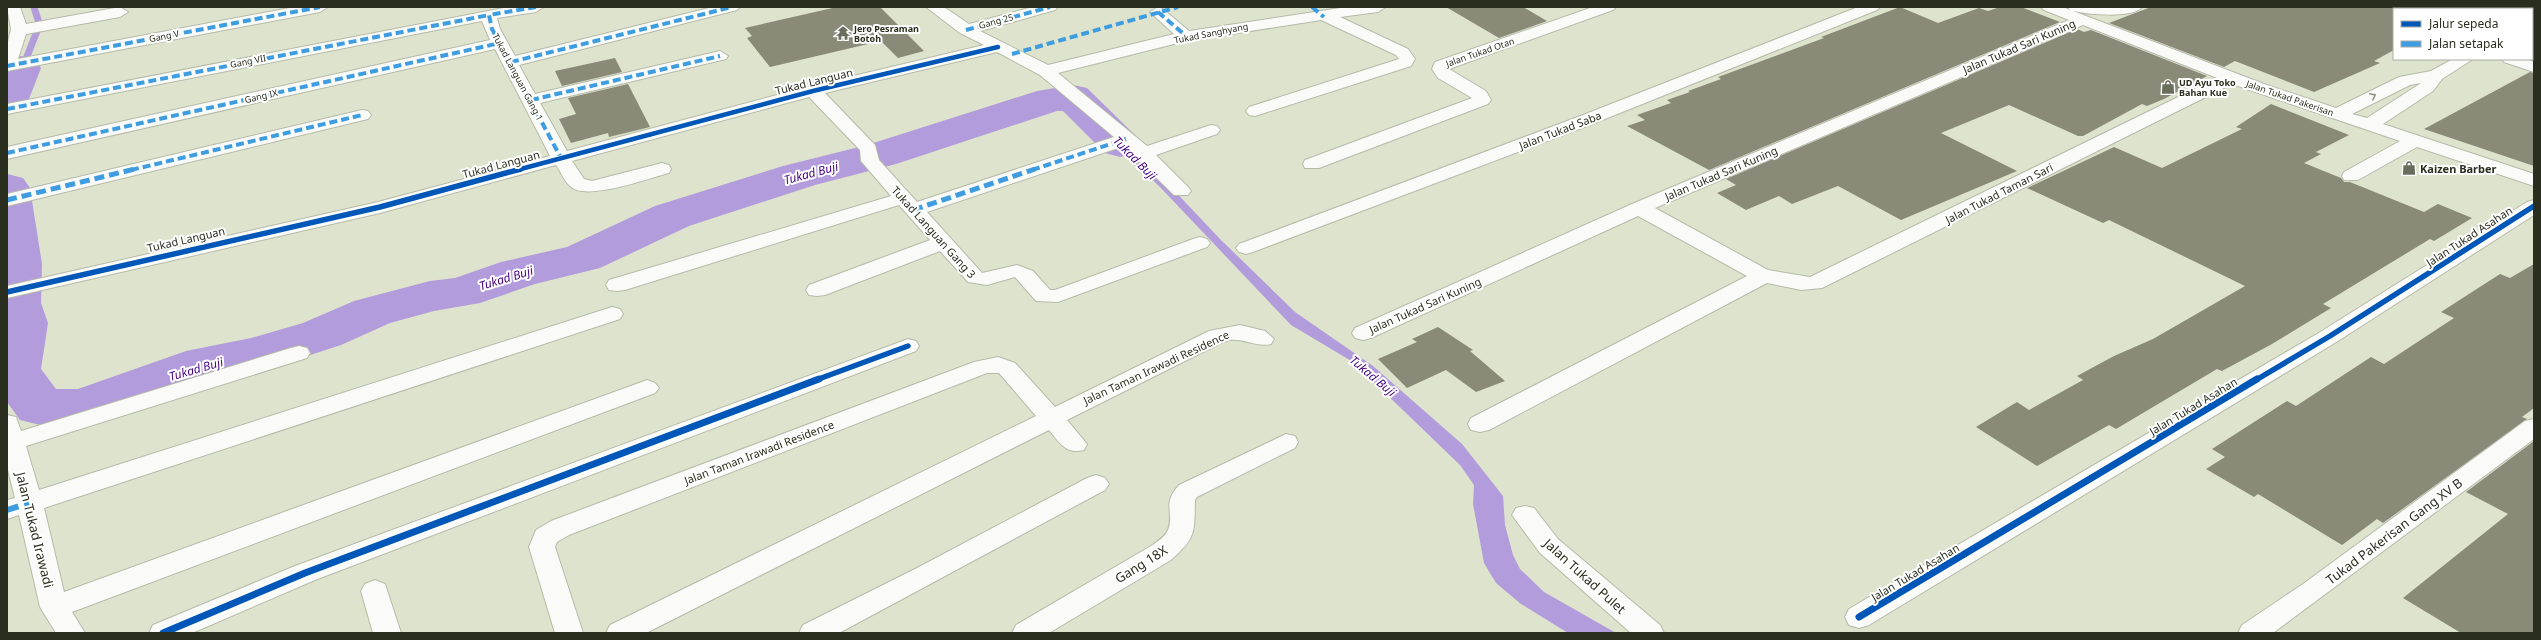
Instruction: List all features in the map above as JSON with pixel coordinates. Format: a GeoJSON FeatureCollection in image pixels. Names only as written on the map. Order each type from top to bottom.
{"type":"FeatureCollection","features":[{"type":"Feature","properties":{"kind":"street"},"geometry":{"type":"LineString","coordinates":[[7,65],[11,47],[20,30],[17,16],[12,7]]}},
{"type":"Feature","properties":{"kind":"street","name":"Gang V"},"geometry":{"type":"LineString","coordinates":[[7,65],[320,7]]}},
{"type":"Feature","properties":{"kind":"street"},"geometry":{"type":"LineString","coordinates":[[489,15],[536,7]]}},
{"type":"Feature","properties":{"kind":"street"},"geometry":{"type":"LineString","coordinates":[[511,62],[732,7]]}},
{"type":"Feature","properties":{"kind":"street"},"geometry":{"type":"LineString","coordinates":[[934,7],[966,30],[1046,71],[1144,154],[1181,191]]}},
{"type":"Feature","properties":{"kind":"street","name":"Gang 25"},"geometry":{"type":"LineString","coordinates":[[966,30],[1050,7]]}},
{"type":"Feature","properties":{"kind":"street"},"geometry":{"type":"LineString","coordinates":[[1178,7],[1158,12],[1186,36]]}},
{"type":"Feature","properties":{"kind":"street","name":"Tukad Sanghyang"},"geometry":{"type":"LineString","coordinates":[[1046,71],[1186,36],[1318,12],[1378,7]]}},
{"type":"Feature","properties":{"kind":"street","name":"Jalan Tukad Otan"},"geometry":{"type":"LineString","coordinates":[[1312,164],[1482,100],[1480,95],[1444,74],[1440,69],[1441,66],[1608,7]]}},
{"type":"Feature","properties":{"kind":"street","name":"Jalan Tukad Saba"},"geometry":{"type":"LineString","coordinates":[[1246,248],[1582,122],[1872,7]]}},
{"type":"Feature","properties":{"kind":"street","name":"Jalan Tukad Pakerisan"},"geometry":{"type":"LineString","coordinates":[[2050,7],[2079,13],[2230,78],[2534,180]]}},
{"type":"Feature","properties":{"kind":"street"},"geometry":{"type":"LineString","coordinates":[[2079,13],[2134,7]]}},
{"type":"Feature","properties":{"kind":"street"},"geometry":{"type":"LineString","coordinates":[[20,30],[120,12]]}},
{"type":"Feature","properties":{"kind":"street"},"geometry":{"type":"LineString","coordinates":[[1255,111],[1405,62],[1407,59],[1402,52],[1318,12]]}},
{"type":"Feature","properties":{"kind":"street","name":"Jalan Tukad Sari Kuning"},"geometry":{"type":"LineString","coordinates":[[1363,333],[1639,208],[2079,13]]}},
{"type":"Feature","properties":{"kind":"street","name":"Tukad Languan Gang 1"},"geometry":{"type":"LineString","coordinates":[[489,15],[492,29],[561,158],[577,183],[583,186],[592,187],[662,169]]}},
{"type":"Feature","properties":{"kind":"street","name":"Gang VII"},"geometry":{"type":"LineString","coordinates":[[10,109],[489,15]]}},
{"type":"Feature","properties":{"kind":"street","name":"Gang IX"},"geometry":{"type":"LineString","coordinates":[[15,151],[500,43]]}},
{"type":"Feature","properties":{"kind":"street","name":"Tukad Languan"},"geometry":{"type":"LineString","coordinates":[[7,292],[380,207],[813,91],[998,47]]}},
{"type":"Feature","properties":{"kind":"street"},"geometry":{"type":"LineString","coordinates":[[531,100],[720,56]]}},
{"type":"Feature","properties":{"kind":"street"},"geometry":{"type":"LineString","coordinates":[[2338,114],[2405,81],[2436,75],[2463,60]]}},
{"type":"Feature","properties":{"kind":"street"},"geometry":{"type":"LineString","coordinates":[[2513,60],[2534,67]]}},
{"type":"Feature","properties":{"kind":"street"},"geometry":{"type":"LineString","coordinates":[[2369,125],[2427,87],[2436,75]]}},
{"type":"Feature","properties":{"kind":"street","name":"Jalan Tukad Taman Sari"},"geometry":{"type":"LineString","coordinates":[[1763,276],[1778,276],[1799,285],[1824,280],[2230,78]]}},
{"type":"Feature","properties":{"kind":"street","name":"Tukad Languan Gang 3"},"geometry":{"type":"LineString","coordinates":[[813,91],[869,155],[908,204],[975,278],[983,280],[1017,271],[1024,274],[1044,296],[1051,297],[1064,294],[1200,243]]}},
{"type":"Feature","properties":{"kind":"street"},"geometry":{"type":"LineString","coordinates":[[12,199],[362,115]]}},
{"type":"Feature","properties":{"kind":"street"},"geometry":{"type":"LineString","coordinates":[[1144,154],[1211,130]]}},
{"type":"Feature","properties":{"kind":"street"},"geometry":{"type":"LineString","coordinates":[[617,285],[908,204],[1126,139]]}},
{"type":"Feature","properties":{"kind":"street"},"geometry":{"type":"LineString","coordinates":[[2351,176],[2416,140]]}},
{"type":"Feature","properties":{"kind":"street","name":"Jalan Tukad Asahan"},"geometry":{"type":"LineString","coordinates":[[1859,617],[2330,336],[2534,206]]}},
{"type":"Feature","properties":{"kind":"street"},"geometry":{"type":"LineString","coordinates":[[1639,208],[1763,276]]}},
{"type":"Feature","properties":{"kind":"street"},"geometry":{"type":"LineString","coordinates":[[817,290],[942,243]]}},
{"type":"Feature","properties":{"kind":"street"},"geometry":{"type":"LineString","coordinates":[[1480,424],[1763,276]]}},
{"type":"Feature","properties":{"kind":"street"},"geometry":{"type":"LineString","coordinates":[[18,507],[612,314]]}},
{"type":"Feature","properties":{"kind":"street","name":"Jalan Taman Irawadi Residence"},"geometry":{"type":"LineString","coordinates":[[620,633],[1051,417],[1217,336],[1240,331],[1247,332],[1263,339]]}},
{"type":"Feature","properties":{"kind":"street"},"geometry":{"type":"LineString","coordinates":[[163,633],[305,573],[908,346]]}},
{"type":"Feature","properties":{"kind":"street"},"geometry":{"type":"LineString","coordinates":[[10,432],[300,352]]}},
{"type":"Feature","properties":{"kind":"street","name":"Jalan Taman Irawadi Residence"},"geometry":{"type":"LineString","coordinates":[[569,633],[542,547],[545,537],[560,528],[982,367],[998,364],[1007,368],[1075,444]]}},
{"type":"Feature","properties":{"kind":"street"},"geometry":{"type":"LineString","coordinates":[[54,607],[647,388]]}},
{"type":"Feature","properties":{"kind":"street","name":"Tukad Pakerisan Gang XV B"},"geometry":{"type":"LineString","coordinates":[[2252,633],[2313,591],[2534,427]]}},
{"type":"Feature","properties":{"kind":"street","name":"Jalan Tukad Irawadi"},"geometry":{"type":"LineString","coordinates":[[10,432],[18,507],[54,607],[71,633]]}},
{"type":"Feature","properties":{"kind":"street","name":"Gang 18X"},"geometry":{"type":"LineString","coordinates":[[1026,633],[1160,553],[1178,540],[1183,522],[1182,498],[1188,491],[1286,442]]}},
{"type":"Feature","properties":{"kind":"street"},"geometry":{"type":"LineString","coordinates":[[813,633],[927,575],[1096,484]]}},
{"type":"Feature","properties":{"kind":"street","name":"Jalan Tukad Pulet"},"geometry":{"type":"LineString","coordinates":[[1525,515],[1549,546],[1650,633]]}},
{"type":"Feature","properties":{"kind":"street"},"geometry":{"type":"LineString","coordinates":[[375,591],[387,633]]}},
{"type":"Feature","properties":{"kind":"water"},"geometry":{"type":"Polygon","coordinates":[[[1062,93],[1150,165],[1220,239],[1295,312],[1373,366],[1462,444],[1503,496],[1505,525],[1513,555],[1520,569],[1544,592],[1616,633],[1568,633],[1521,604],[1496,583],[1484,563],[1473,504],[1474,485],[1460,465],[1353,362],[1291,325],[1160,187],[1062,93]]]}},
{"type":"Feature","properties":{"kind":"building"},"geometry":{"type":"Polygon","coordinates":[[[837,7],[880,7],[924,51],[898,58],[881,41],[770,67],[747,38],[752,36],[745,28],[837,7]]]}},
{"type":"Feature","properties":{"kind":"building"},"geometry":{"type":"Polygon","coordinates":[[[1446,7],[1523,7],[1547,21],[1499,38],[1446,7]]]}},
{"type":"Feature","properties":{"kind":"building"},"geometry":{"type":"Polygon","coordinates":[[[1900,7],[1938,23],[1979,8],[1988,11],[2000,7],[2021,7],[2060,22],[1709,170],[1627,126],[1645,120],[1637,115],[1671,103],[1667,100],[1721,79],[1718,77],[1824,38],[1821,37],[1900,7]]]}},
{"type":"Feature","properties":{"kind":"building"},"geometry":{"type":"Polygon","coordinates":[[[2151,7],[2394,7],[2393,51],[2374,61],[2380,63],[2314,92],[2235,61],[2224,67],[2109,23],[2151,7]]]}},
{"type":"Feature","properties":{"kind":"building"},"geometry":{"type":"Polygon","coordinates":[[[2077,29],[2084,32],[2091,30],[2207,76],[2164,99],[2147,106],[2142,104],[2083,136],[2078,136],[2009,105],[1941,133],[2017,171],[1901,220],[1838,186],[1792,204],[1779,196],[1746,210],[1717,193],[1736,185],[1726,179],[2077,29]]]}},
{"type":"Feature","properties":{"kind":"building"},"geometry":{"type":"Polygon","coordinates":[[[615,58],[622,72],[562,86],[555,71],[615,58]]]}},
{"type":"Feature","properties":{"kind":"building"},"geometry":{"type":"Polygon","coordinates":[[[2530,72],[2534,73],[2534,166],[2424,129],[2530,72]]]}},
{"type":"Feature","properties":{"kind":"building"},"geometry":{"type":"Polygon","coordinates":[[[628,84],[650,127],[609,137],[608,133],[571,143],[559,119],[576,114],[568,98],[628,84]]]}},
{"type":"Feature","properties":{"kind":"building"},"geometry":{"type":"Polygon","coordinates":[[[2271,104],[2349,135],[2316,152],[2321,154],[2304,163],[2341,178],[2344,182],[2350,182],[2424,212],[2438,204],[2472,218],[2434,241],[2430,239],[2323,304],[2331,308],[2272,344],[2222,371],[2217,369],[2116,429],[2109,425],[2037,466],[1976,427],[2017,402],[2029,410],[2083,380],[2077,376],[2114,356],[2153,339],[2245,286],[2109,220],[2103,223],[2027,188],[2114,147],[2162,168],[2242,129],[2236,127],[2271,104]]]}},
{"type":"Feature","properties":{"kind":"building"},"geometry":{"type":"Polygon","coordinates":[[[2534,264],[2534,408],[2522,417],[2527,419],[2383,523],[2377,519],[2342,545],[2258,494],[2254,497],[2206,469],[2225,457],[2212,449],[2287,401],[2296,406],[2371,357],[2384,364],[2454,318],[2441,312],[2500,274],[2510,278],[2534,264]]]}},
{"type":"Feature","properties":{"kind":"building"},"geometry":{"type":"Polygon","coordinates":[[[1438,327],[1473,350],[1470,351],[1505,381],[1476,392],[1446,370],[1407,388],[1378,359],[1417,342],[1412,339],[1438,327]]]}},
{"type":"Feature","properties":{"kind":"building"},"geometry":{"type":"Polygon","coordinates":[[[2534,441],[2534,633],[2461,633],[2403,598],[2508,514],[2466,492],[2534,441]]]}},
{"type":"Feature","properties":{"kind":"waterway"},"geometry":{"type":"LineString","coordinates":[[34,7],[39,23]]}},
{"type":"Feature","properties":{"kind":"waterway"},"geometry":{"type":"LineString","coordinates":[[26,59],[37,31]]}},
{"type":"Feature","properties":{"kind":"waterway","name":"Tukad Buji"},"geometry":{"type":"LineString","coordinates":[[9,99],[21,68]]}},
{"type":"Feature","properties":{"kind":"waterway","name":"Tukad Buji"},"geometry":{"type":"LineString","coordinates":[[7,188],[17,264],[15,303],[22,323],[13,371],[40,407],[83,407],[162,377],[205,363],[257,354],[322,334],[372,312],[430,296],[462,292],[519,273],[583,258],[672,216],[799,175],[881,155],[1051,100],[1073,97],[1120,144]]}},
{"type":"Feature","properties":{"kind":"marked path"},"geometry":{"type":"LineString","coordinates":[[7,66],[320,7]]}},
{"type":"Feature","properties":{"kind":"marked path"},"geometry":{"type":"LineString","coordinates":[[536,7],[489,15],[492,29],[561,158]]}},
{"type":"Feature","properties":{"kind":"marked path"},"geometry":{"type":"LineString","coordinates":[[511,62],[732,7]]}},
{"type":"Feature","properties":{"kind":"marked path"},"geometry":{"type":"LineString","coordinates":[[966,30],[1050,7]]}},
{"type":"Feature","properties":{"kind":"marked path"},"geometry":{"type":"LineString","coordinates":[[1012,54],[1178,7]]}},
{"type":"Feature","properties":{"kind":"marked path"},"geometry":{"type":"LineString","coordinates":[[1312,7],[1324,17]]}},
{"type":"Feature","properties":{"kind":"marked path"},"geometry":{"type":"LineString","coordinates":[[1158,12],[1186,36]]}},
{"type":"Feature","properties":{"kind":"marked path"},"geometry":{"type":"LineString","coordinates":[[7,109],[489,15]]}},
{"type":"Feature","properties":{"kind":"marked path"},"geometry":{"type":"LineString","coordinates":[[7,153],[500,43]]}},
{"type":"Feature","properties":{"kind":"marked path"},"geometry":{"type":"LineString","coordinates":[[531,100],[720,56]]}},
{"type":"Feature","properties":{"kind":"marked path"},"geometry":{"type":"LineString","coordinates":[[7,200],[362,115]]}},
{"type":"Feature","properties":{"kind":"marked path"},"geometry":{"type":"LineString","coordinates":[[913,210],[1126,139]]}},
{"type":"Feature","properties":{"kind":"marked path"},"geometry":{"type":"LineString","coordinates":[[7,510],[29,503]]}},
{"type":"Feature","properties":{"kind":"cycle path"},"geometry":{"type":"LineString","coordinates":[[7,292],[258,233],[380,207],[813,91],[998,47]]}},
{"type":"Feature","properties":{"kind":"cycle path"},"geometry":{"type":"LineString","coordinates":[[1859,617],[2330,336],[2534,206]]}},
{"type":"Feature","properties":{"kind":"cycle path"},"geometry":{"type":"LineString","coordinates":[[163,633],[305,573],[908,346]]}},
{"type":"Feature","properties":{"kind":"place","name":"Jero Pesraman Botoh"},"geometry":{"type":"Point","coordinates":[843,33]}},
{"type":"Feature","properties":{"kind":"place","name":"UD Ayu Toko Bahan Kue"},"geometry":{"type":"Point","coordinates":[2168,87]}},
{"type":"Feature","properties":{"kind":"place","name":"Kaizen Barber"},"geometry":{"type":"Point","coordinates":[2409,168]}}]}
